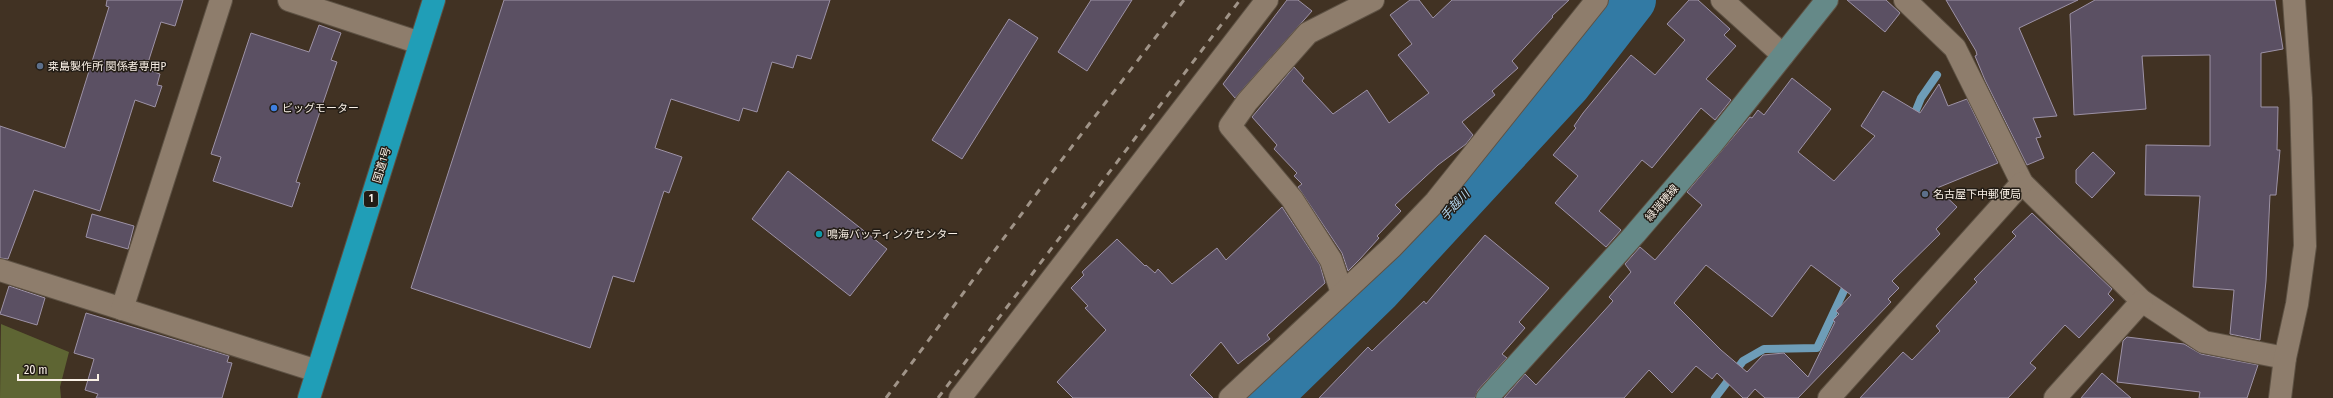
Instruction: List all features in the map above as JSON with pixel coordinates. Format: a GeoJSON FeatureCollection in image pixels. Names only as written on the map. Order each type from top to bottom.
{"type":"FeatureCollection","features":[{"type":"Feature","properties":{"kind":"highway","name":"国道1号"},"geometry":{"type":"LineString","coordinates":[[309,398],[434,0]]}},
{"type":"Feature","properties":{"kind":"main road","name":"緑瑞穂線"},"geometry":{"type":"LineString","coordinates":[[1487,398],[1635,234],[1713,144],[1827,0]]}},
{"type":"Feature","properties":{"kind":"street"},"geometry":{"type":"LineString","coordinates":[[122,309],[222,0]]}},
{"type":"Feature","properties":{"kind":"street"},"geometry":{"type":"LineString","coordinates":[[289,0],[420,43]]}},
{"type":"Feature","properties":{"kind":"street"},"geometry":{"type":"LineString","coordinates":[[960,398],[1267,0]]}},
{"type":"Feature","properties":{"kind":"street"},"geometry":{"type":"LineString","coordinates":[[1342,293],[1331,260],[1292,199],[1230,126],[1247,102],[1308,33],[1374,0]]}},
{"type":"Feature","properties":{"kind":"street"},"geometry":{"type":"LineString","coordinates":[[1230,398],[1342,293],[1436,201],[1597,0]]}},
{"type":"Feature","properties":{"kind":"street"},"geometry":{"type":"LineString","coordinates":[[1722,0],[1783,55]]}},
{"type":"Feature","properties":{"kind":"street"},"geometry":{"type":"LineString","coordinates":[[1904,0],[1955,48],[2022,183],[2142,301],[2204,342],[2285,358]]}},
{"type":"Feature","properties":{"kind":"street"},"geometry":{"type":"LineString","coordinates":[[2280,398],[2285,358],[2297,304],[2305,246],[2301,98],[2294,0]]}},
{"type":"Feature","properties":{"kind":"street"},"geometry":{"type":"LineString","coordinates":[[1829,398],[2022,183]]}},
{"type":"Feature","properties":{"kind":"street"},"geometry":{"type":"LineString","coordinates":[[0,270],[317,371]]}},
{"type":"Feature","properties":{"kind":"street"},"geometry":{"type":"LineString","coordinates":[[2055,398],[2142,301]]}},
{"type":"Feature","properties":{"kind":"green space"},"geometry":{"type":"Polygon","coordinates":[[[1,324],[69,352],[60,387],[61,398],[0,398],[1,324]]]}},
{"type":"Feature","properties":{"kind":"building"},"geometry":{"type":"Polygon","coordinates":[[[107,0],[183,0],[175,26],[161,22],[146,69],[160,74],[157,85],[162,86],[155,107],[135,100],[100,211],[34,190],[8,259],[0,258],[0,126],[65,148],[109,7],[106,6],[107,0]]]}},
{"type":"Feature","properties":{"kind":"building"},"geometry":{"type":"Polygon","coordinates":[[[504,0],[830,0],[811,59],[797,55],[793,68],[772,62],[757,112],[743,108],[739,121],[671,99],[655,148],[682,157],[669,193],[664,191],[634,282],[613,276],[590,348],[411,288],[504,0]]]}},
{"type":"Feature","properties":{"kind":"building"},"geometry":{"type":"Polygon","coordinates":[[[1091,0],[1132,0],[1087,71],[1058,52],[1091,0]]]}},
{"type":"Feature","properties":{"kind":"building"},"geometry":{"type":"Polygon","coordinates":[[[1287,0],[1298,0],[1312,11],[1235,98],[1223,84],[1287,0]]]}},
{"type":"Feature","properties":{"kind":"building"},"geometry":{"type":"Polygon","coordinates":[[[1410,0],[1419,0],[1433,18],[1452,0],[1569,0],[1552,16],[1553,17],[1512,61],[1518,68],[1492,91],[1495,95],[1462,122],[1473,135],[1466,144],[1438,165],[1395,205],[1401,211],[1377,236],[1379,238],[1348,271],[1342,253],[1298,187],[1302,184],[1294,176],[1297,173],[1274,149],[1277,145],[1252,117],[1294,67],[1304,78],[1302,81],[1333,114],[1367,90],[1389,123],[1429,93],[1398,55],[1412,44],[1390,15],[1410,0]]]}},
{"type":"Feature","properties":{"kind":"building"},"geometry":{"type":"Polygon","coordinates":[[[1689,0],[1698,0],[1730,29],[1724,35],[1736,46],[1706,79],[1731,100],[1715,120],[1701,108],[1652,168],[1642,160],[1599,211],[1621,230],[1606,247],[1555,203],[1578,176],[1553,155],[1576,128],[1574,126],[1583,113],[1631,55],[1655,75],[1685,40],[1667,24],[1689,0]]]}},
{"type":"Feature","properties":{"kind":"building"},"geometry":{"type":"Polygon","coordinates":[[[1847,0],[1886,0],[1900,13],[1885,32],[1847,0]]]}},
{"type":"Feature","properties":{"kind":"building"},"geometry":{"type":"Polygon","coordinates":[[[1946,0],[2078,0],[2019,28],[2057,116],[2033,118],[2041,137],[2036,138],[2044,158],[2027,165],[1985,80],[1975,56],[1977,55],[1976,51],[1946,0]]]}},
{"type":"Feature","properties":{"kind":"building"},"geometry":{"type":"Polygon","coordinates":[[[2095,0],[2275,0],[2283,49],[2261,53],[2261,107],[2278,107],[2277,150],[2280,150],[2276,195],[2270,195],[2266,281],[2260,340],[2230,334],[2234,290],[2193,287],[2200,196],[2145,195],[2146,145],[2210,146],[2210,55],[2142,56],[2146,109],[2074,115],[2070,14],[2095,0]]]}},
{"type":"Feature","properties":{"kind":"building"},"geometry":{"type":"Polygon","coordinates":[[[1009,19],[1038,38],[962,159],[932,140],[1009,19]]]}},
{"type":"Feature","properties":{"kind":"building","name":"ビッグモーター"},"geometry":{"type":"Polygon","coordinates":[[[319,25],[341,33],[331,60],[337,62],[296,182],[300,183],[292,207],[213,181],[221,157],[211,154],[251,33],[309,52],[319,25]]]}},
{"type":"Feature","properties":{"kind":"building"},"geometry":{"type":"Polygon","coordinates":[[[1792,78],[1831,109],[1798,152],[1834,181],[1875,136],[1861,126],[1883,91],[1920,113],[1939,84],[1948,106],[1967,99],[1998,163],[1937,188],[1957,207],[1936,229],[1940,234],[1892,281],[1899,288],[1888,299],[1891,302],[1798,398],[1765,398],[1755,389],[1747,398],[1743,398],[1717,373],[1712,379],[1696,366],[1672,393],[1649,370],[1624,398],[1504,398],[1525,374],[1536,385],[1613,301],[1609,297],[1631,272],[1625,264],[1640,247],[1655,260],[1702,205],[1687,192],[1750,117],[1752,118],[1758,110],[1764,115],[1792,78]],[[1706,265],[1674,303],[1721,350],[1747,372],[1763,355],[1784,353],[1808,377],[1835,322],[1833,320],[1839,314],[1836,311],[1851,295],[1811,265],[1772,317],[1706,265]]]}},
{"type":"Feature","properties":{"kind":"building"},"geometry":{"type":"Polygon","coordinates":[[[2093,152],[2115,173],[2092,198],[2076,183],[2076,170],[2093,152]]]}},
{"type":"Feature","properties":{"kind":"building","name":"鳴海バッティングセンター"},"geometry":{"type":"Polygon","coordinates":[[[788,171],[887,249],[850,296],[752,219],[788,171]]]}},
{"type":"Feature","properties":{"kind":"building"},"geometry":{"type":"Polygon","coordinates":[[[1282,207],[1320,265],[1325,283],[1267,335],[1270,339],[1238,364],[1221,342],[1190,375],[1213,398],[1073,398],[1057,382],[1106,330],[1085,308],[1088,306],[1071,288],[1084,275],[1082,272],[1117,239],[1145,266],[1146,265],[1155,273],[1158,269],[1172,284],[1217,248],[1226,260],[1282,207]]]}},
{"type":"Feature","properties":{"kind":"building"},"geometry":{"type":"Polygon","coordinates":[[[2032,213],[2112,289],[2108,294],[2114,300],[2079,338],[2065,325],[2030,363],[2036,368],[2008,398],[1860,398],[1903,352],[1912,360],[1940,331],[1936,326],[1977,282],[1974,279],[2016,236],[2012,232],[2032,213]]]}},
{"type":"Feature","properties":{"kind":"building"},"geometry":{"type":"Polygon","coordinates":[[[92,214],[134,226],[128,249],[86,237],[92,214]]]}},
{"type":"Feature","properties":{"kind":"building"},"geometry":{"type":"Polygon","coordinates":[[[1485,235],[1549,288],[1519,322],[1525,328],[1502,354],[1507,358],[1478,390],[1475,398],[1319,398],[1368,347],[1372,351],[1424,301],[1426,304],[1485,235]]]}},
{"type":"Feature","properties":{"kind":"building"},"geometry":{"type":"Polygon","coordinates":[[[9,286],[45,298],[37,325],[0,314],[9,286]]]}},
{"type":"Feature","properties":{"kind":"building"},"geometry":{"type":"Polygon","coordinates":[[[86,313],[229,356],[227,362],[232,363],[222,398],[96,398],[98,394],[85,390],[94,359],[74,353],[86,313]]]}},
{"type":"Feature","properties":{"kind":"building"},"geometry":{"type":"Polygon","coordinates":[[[2127,337],[2184,344],[2201,354],[2258,365],[2247,398],[2199,398],[2200,392],[2117,382],[2123,341],[2127,337]]]}},
{"type":"Feature","properties":{"kind":"building"},"geometry":{"type":"Polygon","coordinates":[[[2102,373],[2131,398],[2081,398],[2102,373]]]}},
{"type":"Feature","properties":{"kind":"waterway","name":"手越川"},"geometry":{"type":"LineString","coordinates":[[1266,398],[1378,289],[1567,84],[1632,0]]}},
{"type":"Feature","properties":{"kind":"waterway"},"geometry":{"type":"LineString","coordinates":[[1912,120],[1921,98],[1937,75]]}},
{"type":"Feature","properties":{"kind":"waterway"},"geometry":{"type":"LineString","coordinates":[[1715,398],[1743,361],[1764,349],[1817,348],[1848,282]]}},
{"type":"Feature","properties":{"kind":"railway"},"geometry":{"type":"LineString","coordinates":[[886,398],[1054,170],[1184,0]]}},
{"type":"Feature","properties":{"kind":"railway"},"geometry":{"type":"LineString","coordinates":[[938,398],[1240,0]]}},
{"type":"Feature","properties":{"kind":"place","name":"桒島製作所 関係者専用P"},"geometry":{"type":"Point","coordinates":[40,66]}},
{"type":"Feature","properties":{"kind":"place","name":"ビッグモーター"},"geometry":{"type":"Point","coordinates":[274,108]}},
{"type":"Feature","properties":{"kind":"place","name":"名古屋下中郵便局"},"geometry":{"type":"Point","coordinates":[1925,194]}},
{"type":"Feature","properties":{"kind":"place","name":"鳴海バッティングセンター"},"geometry":{"type":"Point","coordinates":[819,234]}}]}
